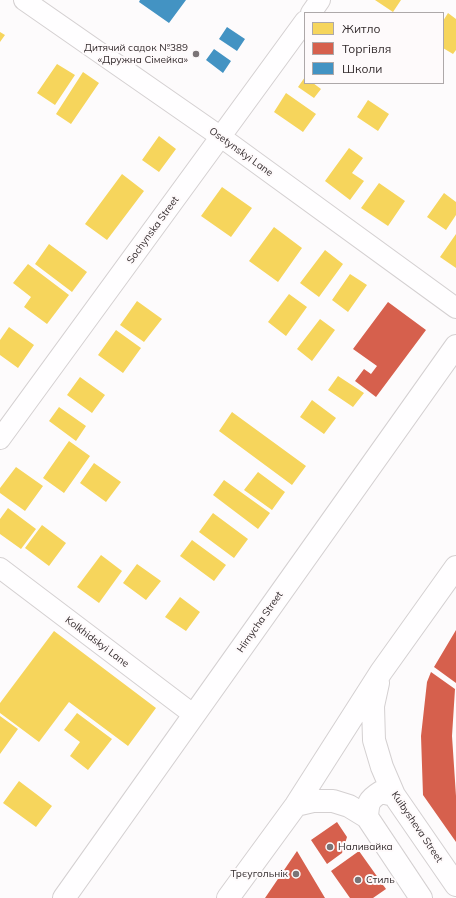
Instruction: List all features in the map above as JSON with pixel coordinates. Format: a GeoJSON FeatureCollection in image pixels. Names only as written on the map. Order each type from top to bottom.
{"type":"FeatureCollection","features":[{"type":"Feature","properties":{"kind":"main road","name":"Hirnycha Street"},"geometry":{"type":"LineString","coordinates":[[64,898],[456,346]]}},
{"type":"Feature","properties":{"kind":"main road"},"geometry":{"type":"LineString","coordinates":[[228,898],[296,805],[381,672],[456,567]]}},
{"type":"Feature","properties":{"kind":"main road","name":"Kuibysheva Street"},"geometry":{"type":"LineString","coordinates":[[381,672],[373,706],[374,740],[382,767],[394,795],[456,885]]}},
{"type":"Feature","properties":{"kind":"main road"},"geometry":{"type":"LineString","coordinates":[[367,817],[368,804],[374,796],[381,792],[394,795]]}},
{"type":"Feature","properties":{"kind":"main road"},"geometry":{"type":"LineString","coordinates":[[296,805],[313,801],[333,801],[349,806],[367,817],[421,898]]}},
{"type":"Feature","properties":{"kind":"street","name":"Osetynskyi Lane"},"geometry":{"type":"LineString","coordinates":[[24,0],[221,137],[456,308]]}},
{"type":"Feature","properties":{"kind":"street"},"geometry":{"type":"LineString","coordinates":[[312,12],[320,0]]}},
{"type":"Feature","properties":{"kind":"street","name":"Sochynska Street"},"geometry":{"type":"LineString","coordinates":[[0,439],[304,22]]}},
{"type":"Feature","properties":{"kind":"street","name":"Kolkhidskyi Lane"},"geometry":{"type":"LineString","coordinates":[[0,568],[194,715]]}},
{"type":"Feature","properties":{"kind":"building: Житло"},"geometry":{"type":"Polygon","coordinates":[[[375,0],[401,0],[393,12],[375,0]]]}},
{"type":"Feature","properties":{"kind":"building: Житло"},"geometry":{"type":"Polygon","coordinates":[[[448,13],[456,19],[456,50],[453,54],[444,49],[444,19],[448,13]]]}},
{"type":"Feature","properties":{"kind":"building: Житло"},"geometry":{"type":"Polygon","coordinates":[[[0,32],[5,35],[0,42],[0,32]]]}},
{"type":"Feature","properties":{"kind":"building: Житло"},"geometry":{"type":"Polygon","coordinates":[[[57,64],[75,75],[55,105],[37,93],[57,64]]]}},
{"type":"Feature","properties":{"kind":"building: Житло"},"geometry":{"type":"Polygon","coordinates":[[[83,72],[99,83],[71,124],[56,114],[83,72]]]}},
{"type":"Feature","properties":{"kind":"building: Житло"},"geometry":{"type":"Polygon","coordinates":[[[304,78],[304,84],[314,84],[321,89],[314,98],[298,87],[304,78]]]}},
{"type":"Feature","properties":{"kind":"building: Житло"},"geometry":{"type":"Polygon","coordinates":[[[286,93],[316,114],[303,132],[274,112],[286,93]]]}},
{"type":"Feature","properties":{"kind":"building: Житло"},"geometry":{"type":"Polygon","coordinates":[[[368,100],[389,114],[378,131],[357,117],[368,100]]]}},
{"type":"Feature","properties":{"kind":"building: Житло"},"geometry":{"type":"Polygon","coordinates":[[[159,136],[176,149],[159,172],[142,160],[159,136]]]}},
{"type":"Feature","properties":{"kind":"building: Житло"},"geometry":{"type":"Polygon","coordinates":[[[349,148],[363,158],[352,173],[364,181],[350,200],[325,181],[349,148]]]}},
{"type":"Feature","properties":{"kind":"building: Житло"},"geometry":{"type":"Polygon","coordinates":[[[122,174],[144,191],[107,240],[85,224],[122,174]]]}},
{"type":"Feature","properties":{"kind":"building: Житло"},"geometry":{"type":"Polygon","coordinates":[[[379,183],[405,201],[388,226],[361,208],[379,183]]]}},
{"type":"Feature","properties":{"kind":"building: Житло"},"geometry":{"type":"Polygon","coordinates":[[[222,187],[252,208],[231,237],[201,216],[222,187]]]}},
{"type":"Feature","properties":{"kind":"building: Житло"},"geometry":{"type":"Polygon","coordinates":[[[444,193],[456,202],[456,215],[446,230],[427,217],[444,193]]]}},
{"type":"Feature","properties":{"kind":"building: Житло"},"geometry":{"type":"Polygon","coordinates":[[[274,227],[302,248],[278,282],[249,261],[274,227]]]}},
{"type":"Feature","properties":{"kind":"building: Житло"},"geometry":{"type":"Polygon","coordinates":[[[456,234],[456,268],[440,257],[456,234]]]}},
{"type":"Feature","properties":{"kind":"building: Житло"},"geometry":{"type":"Polygon","coordinates":[[[49,244],[87,272],[72,292],[35,264],[49,244]]]}},
{"type":"Feature","properties":{"kind":"building: Житло"},"geometry":{"type":"Polygon","coordinates":[[[325,250],[343,264],[319,297],[300,283],[325,250]]]}},
{"type":"Feature","properties":{"kind":"building: Житло"},"geometry":{"type":"Polygon","coordinates":[[[28,264],[69,295],[47,324],[24,307],[31,297],[13,283],[28,264]]]}},
{"type":"Feature","properties":{"kind":"building: Житло"},"geometry":{"type":"Polygon","coordinates":[[[350,274],[367,285],[348,312],[332,300],[350,274]]]}},
{"type":"Feature","properties":{"kind":"building: Житло"},"geometry":{"type":"Polygon","coordinates":[[[289,294],[307,307],[286,336],[268,322],[289,294]]]}},
{"type":"Feature","properties":{"kind":"building: Житло"},"geometry":{"type":"Polygon","coordinates":[[[137,301],[162,319],[144,342],[120,325],[137,301]]]}},
{"type":"Feature","properties":{"kind":"building: Житло"},"geometry":{"type":"Polygon","coordinates":[[[320,319],[335,330],[312,361],[297,349],[320,319]]]}},
{"type":"Feature","properties":{"kind":"building: Житло"},"geometry":{"type":"Polygon","coordinates":[[[9,327],[34,345],[18,368],[0,355],[0,340],[9,327]]]}},
{"type":"Feature","properties":{"kind":"building: Житло"},"geometry":{"type":"Polygon","coordinates":[[[116,330],[141,348],[123,373],[98,355],[116,330]]]}},
{"type":"Feature","properties":{"kind":"building: Житло"},"geometry":{"type":"Polygon","coordinates":[[[338,376],[364,393],[353,407],[328,390],[338,376]]]}},
{"type":"Feature","properties":{"kind":"building: Житло"},"geometry":{"type":"Polygon","coordinates":[[[80,377],[105,395],[92,413],[67,395],[80,377]]]}},
{"type":"Feature","properties":{"kind":"building: Житло"},"geometry":{"type":"Polygon","coordinates":[[[312,400],[336,418],[324,434],[300,417],[312,400]]]}},
{"type":"Feature","properties":{"kind":"building: Житло"},"geometry":{"type":"Polygon","coordinates":[[[59,407],[86,426],[76,441],[49,421],[59,407]]]}},
{"type":"Feature","properties":{"kind":"building: Житло"},"geometry":{"type":"Polygon","coordinates":[[[232,412],[306,466],[292,485],[219,431],[232,412]]]}},
{"type":"Feature","properties":{"kind":"building: Житло"},"geometry":{"type":"Polygon","coordinates":[[[69,441],[90,456],[64,493],[43,478],[69,441]]]}},
{"type":"Feature","properties":{"kind":"building: Житло"},"geometry":{"type":"Polygon","coordinates":[[[94,463],[121,482],[106,502],[80,483],[94,463]]]}},
{"type":"Feature","properties":{"kind":"building: Житло"},"geometry":{"type":"Polygon","coordinates":[[[16,467],[43,486],[25,511],[0,493],[0,488],[16,467]]]}},
{"type":"Feature","properties":{"kind":"building: Житло"},"geometry":{"type":"Polygon","coordinates":[[[258,472],[285,492],[272,510],[244,490],[258,472]]]}},
{"type":"Feature","properties":{"kind":"building: Житло"},"geometry":{"type":"Polygon","coordinates":[[[224,480],[270,513],[258,529],[213,495],[224,480]]]}},
{"type":"Feature","properties":{"kind":"building: Житло"},"geometry":{"type":"Polygon","coordinates":[[[8,508],[36,529],[21,549],[0,534],[0,519],[8,508]]]}},
{"type":"Feature","properties":{"kind":"building: Житло"},"geometry":{"type":"Polygon","coordinates":[[[213,513],[248,539],[234,558],[199,532],[213,513]]]}},
{"type":"Feature","properties":{"kind":"building: Житло"},"geometry":{"type":"Polygon","coordinates":[[[42,525],[66,543],[49,566],[25,548],[42,525]]]}},
{"type":"Feature","properties":{"kind":"building: Житло"},"geometry":{"type":"Polygon","coordinates":[[[192,540],[226,565],[214,581],[180,556],[192,540]]]}},
{"type":"Feature","properties":{"kind":"building: Житло"},"geometry":{"type":"Polygon","coordinates":[[[101,555],[122,571],[99,603],[77,587],[101,555]]]}},
{"type":"Feature","properties":{"kind":"building: Житло"},"geometry":{"type":"Polygon","coordinates":[[[137,564],[161,581],[146,600],[123,583],[137,564]]]}},
{"type":"Feature","properties":{"kind":"building: Житло"},"geometry":{"type":"Polygon","coordinates":[[[180,597],[200,612],[186,631],[165,617],[180,597]]]}},
{"type":"Feature","properties":{"kind":"building: Житло"},"geometry":{"type":"Polygon","coordinates":[[[54,631],[156,708],[128,746],[69,702],[39,742],[0,713],[0,703],[54,631]]]}},
{"type":"Feature","properties":{"kind":"building: Житло"},"geometry":{"type":"Polygon","coordinates":[[[77,713],[112,739],[88,770],[70,756],[80,742],[64,730],[77,713]]]}},
{"type":"Feature","properties":{"kind":"building: Житло"},"geometry":{"type":"Polygon","coordinates":[[[0,716],[18,729],[0,754],[0,716]]]}},
{"type":"Feature","properties":{"kind":"building: Житло"},"geometry":{"type":"Polygon","coordinates":[[[19,781],[52,806],[36,827],[3,803],[19,781]]]}},
{"type":"Feature","properties":{"kind":"building: Торгівля"},"geometry":{"type":"Polygon","coordinates":[[[388,302],[426,330],[376,397],[355,381],[364,369],[371,374],[377,366],[353,349],[388,302]]]}},
{"type":"Feature","properties":{"kind":"building: Торгівля"},"geometry":{"type":"Polygon","coordinates":[[[456,630],[456,683],[434,667],[456,630]]]}},
{"type":"Feature","properties":{"kind":"building: Торгівля"},"geometry":{"type":"Polygon","coordinates":[[[431,672],[455,689],[452,736],[456,796],[456,842],[423,795],[421,736],[427,682],[431,672]]]}},
{"type":"Feature","properties":{"kind":"building: Торгівля","name":"Наливайка"},"geometry":{"type":"Polygon","coordinates":[[[337,822],[347,837],[342,853],[327,864],[311,840],[337,822]]]}},
{"type":"Feature","properties":{"kind":"building: Торгівля","name":"Трєугольнік"},"geometry":{"type":"Polygon","coordinates":[[[297,851],[325,898],[265,898],[297,851]]]}},
{"type":"Feature","properties":{"kind":"building: Торгівля","name":"Стиль"},"geometry":{"type":"Polygon","coordinates":[[[359,851],[386,889],[373,898],[350,898],[331,871],[359,851]]]}},
{"type":"Feature","properties":{"kind":"building: Школи"},"geometry":{"type":"Polygon","coordinates":[[[140,0],[186,0],[169,23],[139,2],[140,0]]]}},
{"type":"Feature","properties":{"kind":"building: Школи"},"geometry":{"type":"Polygon","coordinates":[[[227,27],[245,39],[237,51],[219,39],[227,27]]]}},
{"type":"Feature","properties":{"kind":"building: Школи"},"geometry":{"type":"Polygon","coordinates":[[[214,49],[231,61],[223,73],[206,60],[214,49]]]}},
{"type":"Feature","properties":{"kind":"place","name":"Дитячий садок №389 «Дружна Сімейка»"},"geometry":{"type":"Point","coordinates":[196,54]}},
{"type":"Feature","properties":{"kind":"place","name":"Наливайка"},"geometry":{"type":"Point","coordinates":[330,847]}},
{"type":"Feature","properties":{"kind":"place","name":"Трєугольнік"},"geometry":{"type":"Point","coordinates":[296,874]}},
{"type":"Feature","properties":{"kind":"place","name":"Стиль"},"geometry":{"type":"Point","coordinates":[358,880]}}]}
